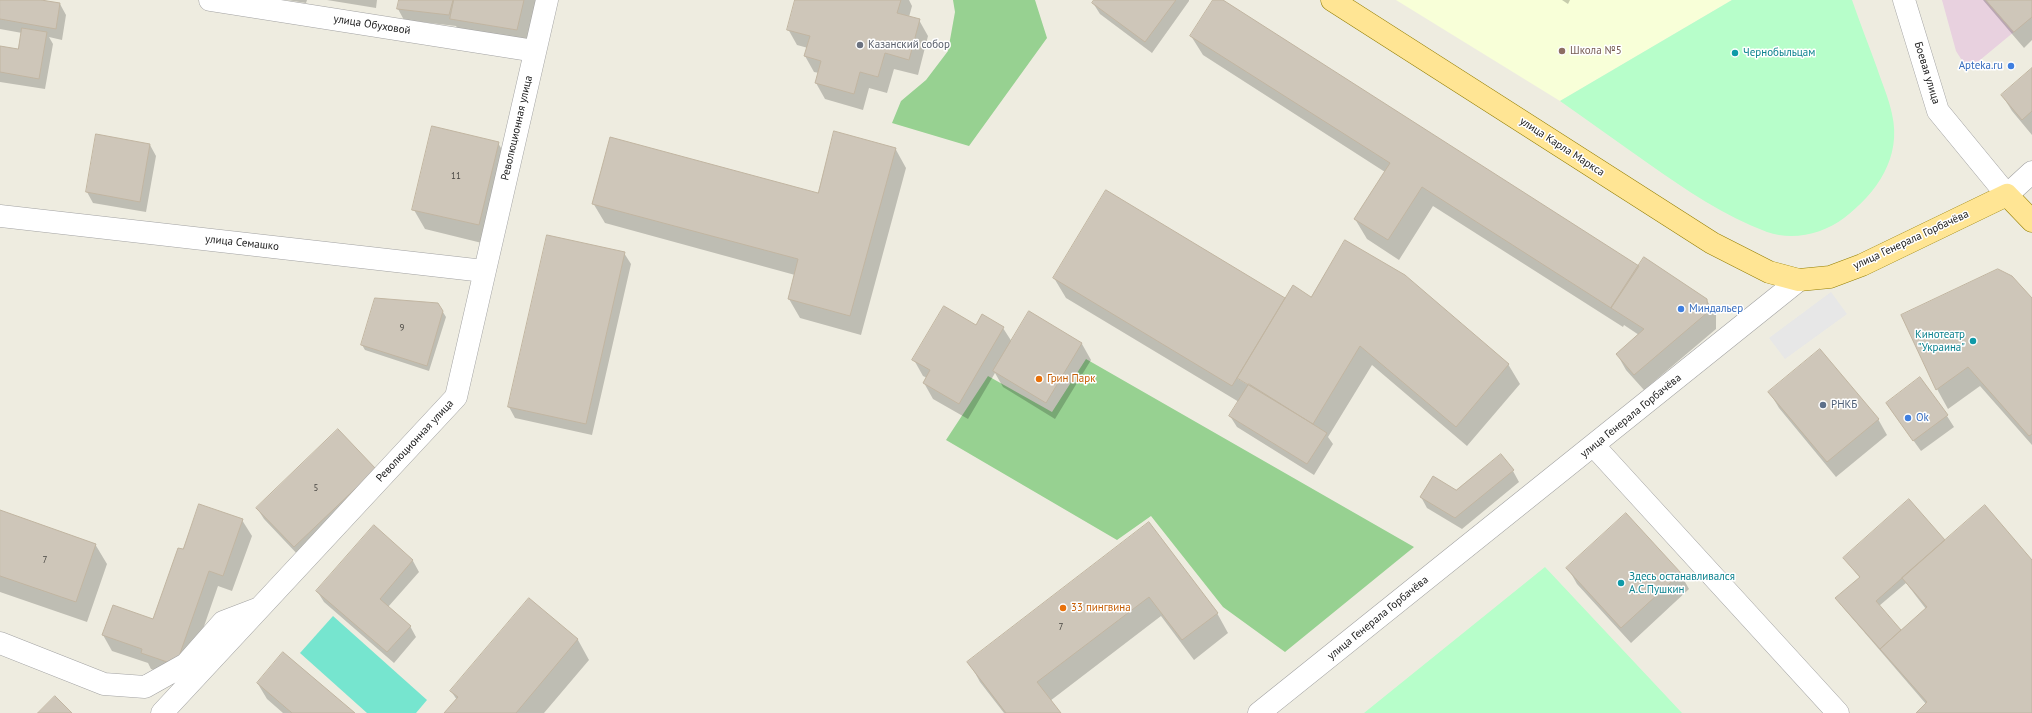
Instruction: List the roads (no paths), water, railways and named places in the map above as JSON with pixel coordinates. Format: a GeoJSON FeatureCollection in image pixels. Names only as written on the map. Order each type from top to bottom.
{"type":"FeatureCollection","features":[{"type":"Feature","properties":{"kind":"main road","name":"улица Карла Маркса"},"geometry":{"type":"LineString","coordinates":[[1332,0],[1712,242],[1769,272],[1799,280]]}},
{"type":"Feature","properties":{"kind":"main road","name":"улица Генерала Горбачёва"},"geometry":{"type":"LineString","coordinates":[[1799,280],[1830,277],[1862,265],[2007,195]]}},
{"type":"Feature","properties":{"kind":"main road"},"geometry":{"type":"LineString","coordinates":[[2007,195],[2032,221]]}},
{"type":"Feature","properties":{"kind":"street","name":"улица Обуховой"},"geometry":{"type":"LineString","coordinates":[[210,0],[535,51]]}},
{"type":"Feature","properties":{"kind":"street","name":"Революционная улица"},"geometry":{"type":"LineString","coordinates":[[162,713],[456,396],[547,0]]}},
{"type":"Feature","properties":{"kind":"street","name":"Боевая улица"},"geometry":{"type":"LineString","coordinates":[[1904,0],[1936,100],[1938,111],[2007,195]]}},
{"type":"Feature","properties":{"kind":"street","name":"улица Генерала Горбачёва"},"geometry":{"type":"LineString","coordinates":[[2007,195],[2032,172]]}},
{"type":"Feature","properties":{"kind":"street","name":"улица Семашко"},"geometry":{"type":"LineString","coordinates":[[0,216],[484,271]]}},
{"type":"Feature","properties":{"kind":"street","name":"улица Генерала Горбачёва"},"geometry":{"type":"LineString","coordinates":[[1259,713],[1594,446],[1799,280]]}},
{"type":"Feature","properties":{"kind":"street"},"geometry":{"type":"LineString","coordinates":[[1594,446],[1838,713]]}},
{"type":"Feature","properties":{"kind":"street"},"geometry":{"type":"LineString","coordinates":[[0,643],[104,684],[145,687],[186,664],[223,622],[260,608]]}},
{"type":"Feature","properties":{"kind":"place","name":"Казанский собор"},"geometry":{"type":"Point","coordinates":[860,45]}},
{"type":"Feature","properties":{"kind":"place","name":"Школа №5"},"geometry":{"type":"Point","coordinates":[1562,51]}},
{"type":"Feature","properties":{"kind":"place","name":"Чернобыльцам"},"geometry":{"type":"Point","coordinates":[1735,53]}},
{"type":"Feature","properties":{"kind":"place","name":"Apteka.ru"},"geometry":{"type":"Point","coordinates":[2011,66]}},
{"type":"Feature","properties":{"kind":"place","name":"Миндальер"},"geometry":{"type":"Point","coordinates":[1681,309]}},
{"type":"Feature","properties":{"kind":"place","name":"Кинотеатр \"Украина\""},"geometry":{"type":"Point","coordinates":[1973,341]}},
{"type":"Feature","properties":{"kind":"place","name":"Грин Парк"},"geometry":{"type":"Point","coordinates":[1039,379]}},
{"type":"Feature","properties":{"kind":"place","name":"РНКБ"},"geometry":{"type":"Point","coordinates":[1823,405]}},
{"type":"Feature","properties":{"kind":"place","name":"Ok"},"geometry":{"type":"Point","coordinates":[1908,418]}},
{"type":"Feature","properties":{"kind":"place","name":"Здесь останавливался А.С.Пушкин"},"geometry":{"type":"Point","coordinates":[1621,583]}},
{"type":"Feature","properties":{"kind":"place","name":"33 пингвина"},"geometry":{"type":"Point","coordinates":[1063,608]}}]}
